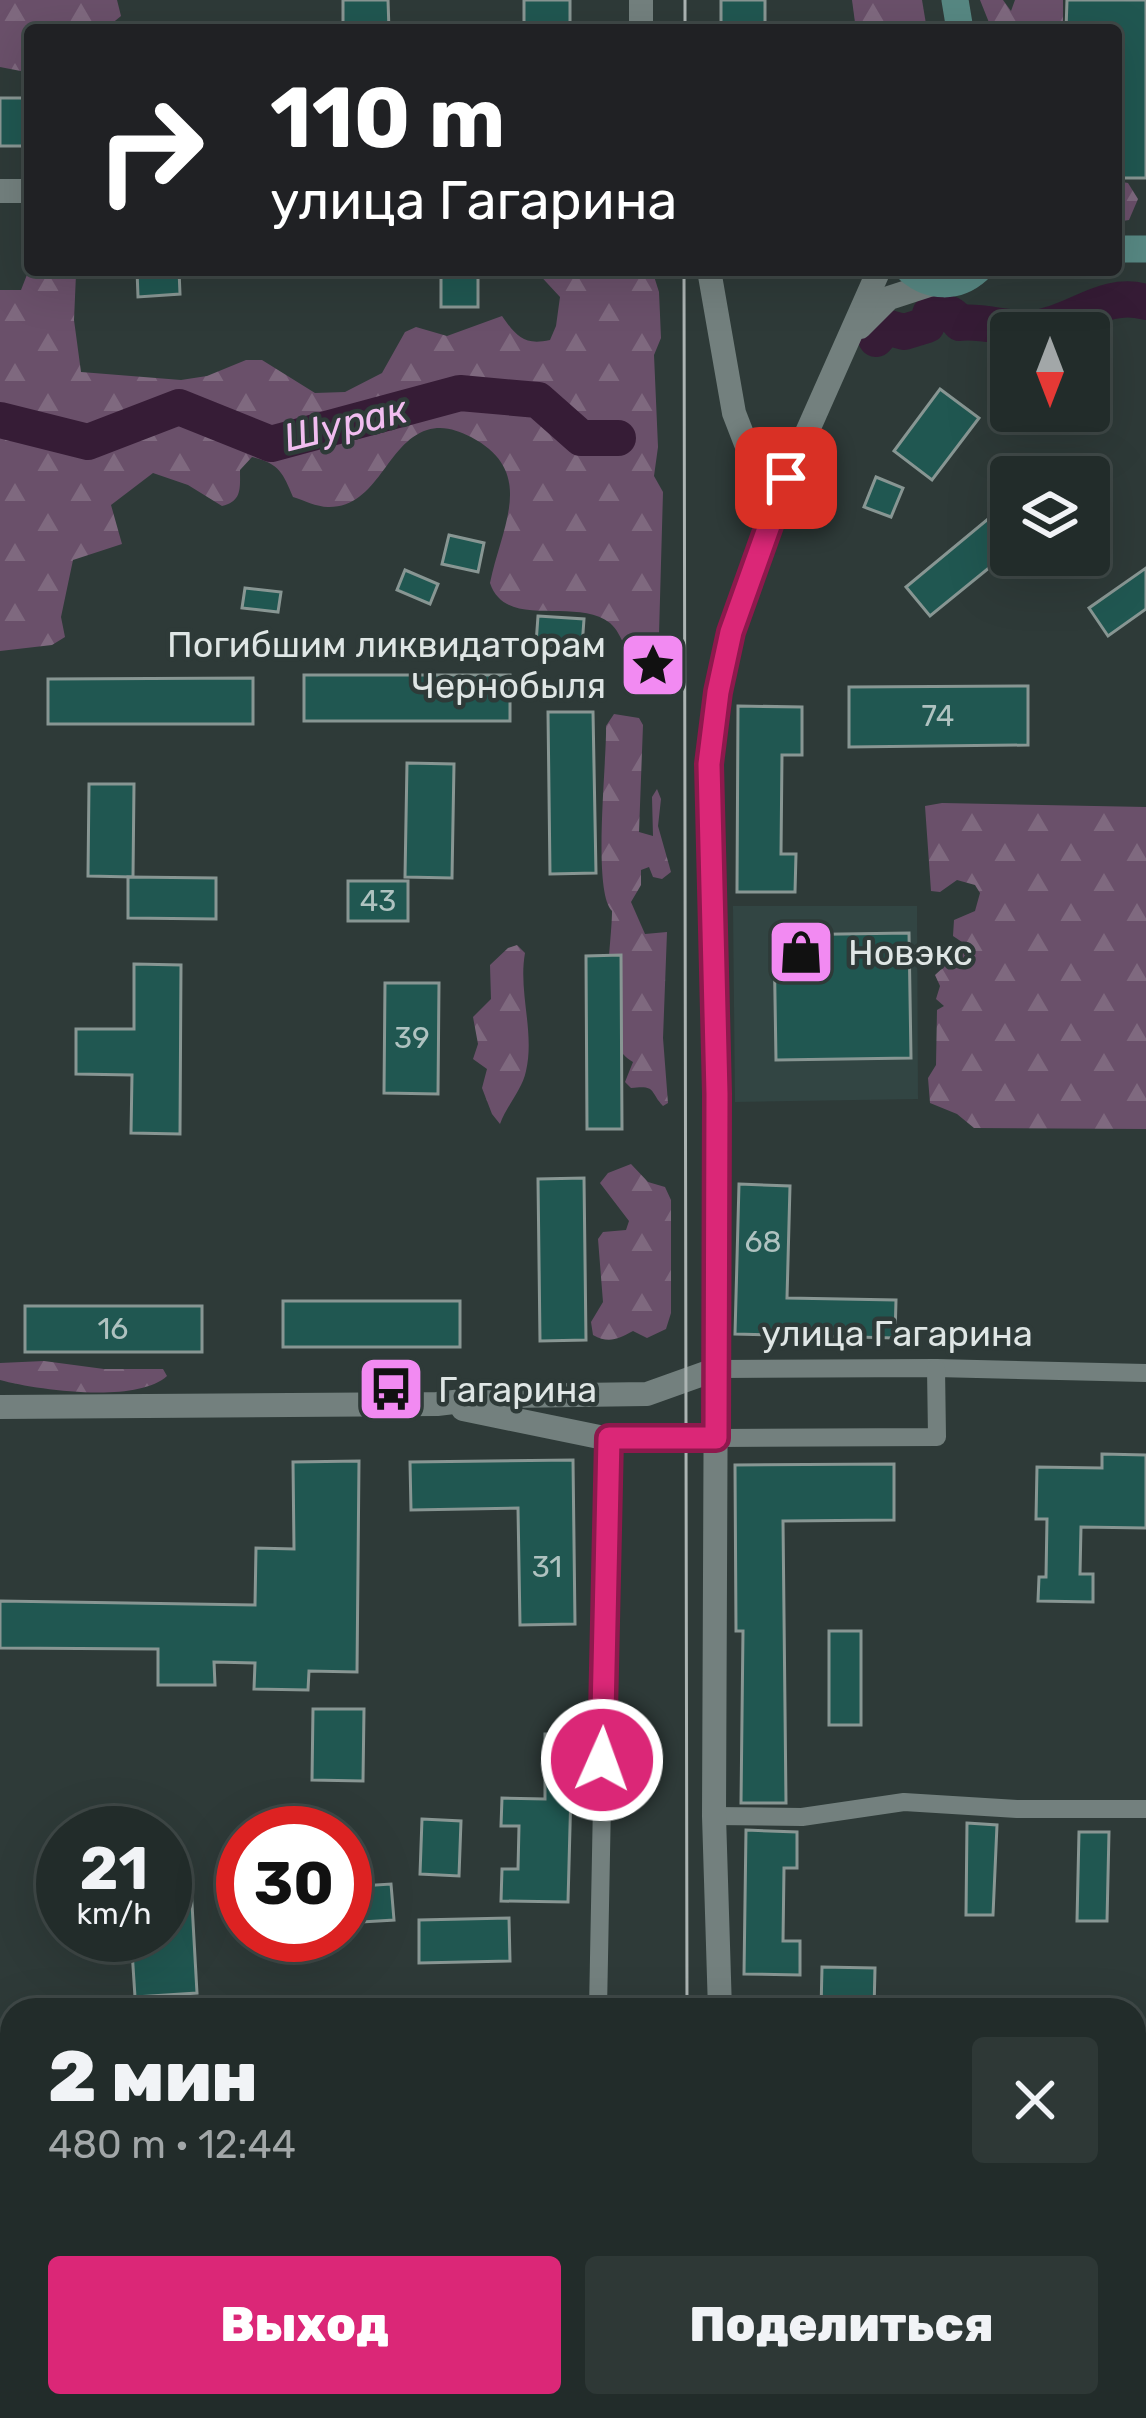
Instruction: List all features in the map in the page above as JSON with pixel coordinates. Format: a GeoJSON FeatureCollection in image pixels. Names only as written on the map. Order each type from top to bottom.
{"type":"FeatureCollection","features":[{"type":"Feature","properties":{"kind":"main road"},"geometry":{"type":"LineString","coordinates":[[921,277],[957,283],[968,276]]}},
{"type":"Feature","properties":{"kind":"street"},"geometry":{"type":"LineString","coordinates":[[710,276],[734,413],[772,511]]}},
{"type":"Feature","properties":{"kind":"street"},"geometry":{"type":"LineString","coordinates":[[720,1998],[714,1816],[717,1094],[709,764],[731,632],[772,511],[876,276]]}},
{"type":"Feature","properties":{"kind":"street"},"geometry":{"type":"LineString","coordinates":[[845,342],[889,298],[921,277]]}},
{"type":"Feature","properties":{"kind":"street","name":"улица Гагарина"},"geometry":{"type":"LineString","coordinates":[[437,1404],[609,1438],[937,1437],[936,1368]]}},
{"type":"Feature","properties":{"kind":"street","name":"улица Гагарина"},"geometry":{"type":"LineString","coordinates":[[0,1407],[437,1404],[504,1396],[647,1394],[717,1369],[1146,1373]]}},
{"type":"Feature","properties":{"kind":"street"},"geometry":{"type":"LineString","coordinates":[[598,1998],[609,1438]]}},
{"type":"Feature","properties":{"kind":"street"},"geometry":{"type":"LineString","coordinates":[[714,1816],[802,1817],[904,1802],[1017,1809],[1146,1809]]}},
{"type":"Feature","properties":{"kind":"shaded area"},"geometry":{"type":"Polygon","coordinates":[[[733,906],[917,906],[918,1099],[735,1102],[733,906]]]}},
{"type":"Feature","properties":{"kind":"green space"},"geometry":{"type":"Polygon","coordinates":[[[0,0],[117,0],[121,16],[111,24],[24,24],[24,72],[0,67],[0,0]]]}},
{"type":"Feature","properties":{"kind":"green space"},"geometry":{"type":"Polygon","coordinates":[[[852,0],[922,0],[926,24],[855,24],[852,0]]]}},
{"type":"Feature","properties":{"kind":"green space"},"geometry":{"type":"Polygon","coordinates":[[[980,0],[1003,0],[1011,11],[1015,0],[1063,0],[1063,24],[990,24],[980,0]]]}},
{"type":"Feature","properties":{"kind":"green space"},"geometry":{"type":"Polygon","coordinates":[[[1122,182],[1128,183],[1138,199],[1129,220],[1122,221],[1122,182]]]}},
{"type":"Feature","properties":{"kind":"green space"},"geometry":{"type":"Polygon","coordinates":[[[26,276],[76,276],[74,320],[81,372],[181,380],[207,376],[246,360],[262,360],[315,393],[345,392],[382,373],[405,332],[416,327],[447,336],[502,316],[522,338],[550,340],[560,297],[541,276],[654,276],[661,338],[654,355],[658,447],[654,476],[663,492],[659,634],[638,650],[625,647],[612,625],[596,615],[526,610],[498,597],[490,583],[507,521],[509,483],[491,451],[471,437],[439,428],[413,437],[370,487],[345,505],[324,507],[293,497],[279,470],[252,457],[240,470],[236,497],[222,506],[188,485],[153,473],[111,505],[122,544],[73,560],[61,617],[65,637],[52,645],[0,651],[0,290],[21,290],[26,276]]]}},
{"type":"Feature","properties":{"kind":"green space"},"geometry":{"type":"Polygon","coordinates":[[[614,714],[639,718],[643,725],[639,832],[653,836],[652,797],[657,789],[661,799],[658,826],[671,872],[662,879],[653,877],[649,867],[641,870],[641,885],[631,902],[645,934],[667,932],[663,1038],[668,1103],[663,1106],[649,1088],[631,1088],[625,1082],[633,1062],[621,1051],[609,1015],[612,911],[603,879],[602,825],[606,726],[614,714]]]}},
{"type":"Feature","properties":{"kind":"green space"},"geometry":{"type":"Polygon","coordinates":[[[925,806],[1146,807],[1146,1129],[974,1128],[957,1114],[930,1103],[928,1078],[936,1065],[937,1010],[944,1006],[936,999],[940,986],[935,975],[947,964],[962,962],[962,942],[953,936],[954,920],[975,911],[980,893],[975,885],[957,880],[940,892],[931,891],[925,806]]]}},
{"type":"Feature","properties":{"kind":"green space"},"geometry":{"type":"Polygon","coordinates":[[[517,945],[525,953],[528,1056],[524,1078],[500,1124],[482,1088],[487,1069],[473,1059],[478,1044],[473,1017],[491,999],[490,965],[517,945]]]}},
{"type":"Feature","properties":{"kind":"green space"},"geometry":{"type":"Polygon","coordinates":[[[631,1164],[648,1182],[665,1187],[671,1200],[671,1313],[666,1329],[647,1338],[633,1331],[604,1339],[593,1335],[591,1322],[603,1302],[598,1239],[603,1232],[626,1230],[629,1221],[600,1183],[608,1173],[631,1164]]]}},
{"type":"Feature","properties":{"kind":"green space"},"geometry":{"type":"Polygon","coordinates":[[[44,1361],[104,1369],[163,1369],[167,1376],[153,1385],[111,1392],[61,1391],[0,1380],[0,1363],[44,1361]]]}},
{"type":"Feature","properties":{"kind":"building"},"geometry":{"type":"Polygon","coordinates":[[[343,0],[388,0],[389,24],[343,24],[343,0]]]}},
{"type":"Feature","properties":{"kind":"building"},"geometry":{"type":"Polygon","coordinates":[[[524,0],[570,0],[570,24],[524,24],[524,0]]]}},
{"type":"Feature","properties":{"kind":"building"},"geometry":{"type":"Polygon","coordinates":[[[721,0],[765,0],[765,24],[721,24],[721,0]]]}},
{"type":"Feature","properties":{"kind":"building"},"geometry":{"type":"Polygon","coordinates":[[[1067,0],[1146,0],[1146,178],[1122,178],[1122,24],[1066,24],[1067,0]]]}},
{"type":"Feature","properties":{"kind":"building"},"geometry":{"type":"Polygon","coordinates":[[[0,98],[24,98],[24,146],[0,146],[0,98]]]}},
{"type":"Feature","properties":{"kind":"building"},"geometry":{"type":"Polygon","coordinates":[[[137,276],[179,276],[180,294],[138,297],[137,276]]]}},
{"type":"Feature","properties":{"kind":"building"},"geometry":{"type":"Polygon","coordinates":[[[441,276],[478,276],[478,307],[441,307],[441,276]]]}},
{"type":"Feature","properties":{"kind":"building"},"geometry":{"type":"Polygon","coordinates":[[[940,389],[979,418],[932,480],[894,451],[940,389]]]}},
{"type":"Feature","properties":{"kind":"building"},"geometry":{"type":"Polygon","coordinates":[[[876,477],[903,488],[891,517],[864,507],[876,477]]]}},
{"type":"Feature","properties":{"kind":"building"},"geometry":{"type":"Polygon","coordinates":[[[990,517],[990,567],[930,616],[906,587],[990,517]]]}},
{"type":"Feature","properties":{"kind":"building"},"geometry":{"type":"Polygon","coordinates":[[[449,535],[484,543],[478,572],[442,564],[449,535]]]}},
{"type":"Feature","properties":{"kind":"building"},"geometry":{"type":"Polygon","coordinates":[[[1146,568],[1146,609],[1108,636],[1089,608],[1146,568]]]}},
{"type":"Feature","properties":{"kind":"building"},"geometry":{"type":"Polygon","coordinates":[[[405,570],[438,584],[430,604],[397,590],[405,570]]]}},
{"type":"Feature","properties":{"kind":"building"},"geometry":{"type":"Polygon","coordinates":[[[245,588],[281,592],[278,612],[242,608],[245,588]]]}},
{"type":"Feature","properties":{"kind":"building"},"geometry":{"type":"Polygon","coordinates":[[[538,616],[584,619],[582,647],[536,644],[538,616]]]}},
{"type":"Feature","properties":{"kind":"building"},"geometry":{"type":"Polygon","coordinates":[[[304,675],[510,675],[510,721],[304,721],[304,675]]]}},
{"type":"Feature","properties":{"kind":"building"},"geometry":{"type":"Polygon","coordinates":[[[253,678],[253,724],[48,724],[48,679],[253,678]]]}},
{"type":"Feature","properties":{"kind":"building"},"geometry":{"type":"Polygon","coordinates":[[[1028,686],[1028,745],[849,747],[849,687],[1028,686]]]}},
{"type":"Feature","properties":{"kind":"building"},"geometry":{"type":"Polygon","coordinates":[[[738,706],[802,707],[802,755],[782,755],[781,854],[796,854],[795,892],[737,892],[738,706]]]}},
{"type":"Feature","properties":{"kind":"building"},"geometry":{"type":"Polygon","coordinates":[[[548,712],[593,712],[596,873],[550,874],[548,712]]]}},
{"type":"Feature","properties":{"kind":"building"},"geometry":{"type":"Polygon","coordinates":[[[407,763],[454,764],[452,878],[405,877],[407,763]]]}},
{"type":"Feature","properties":{"kind":"building"},"geometry":{"type":"Polygon","coordinates":[[[89,784],[134,784],[133,877],[88,876],[89,784]]]}},
{"type":"Feature","properties":{"kind":"building"},"geometry":{"type":"Polygon","coordinates":[[[128,877],[216,878],[216,919],[128,918],[128,877]]]}},
{"type":"Feature","properties":{"kind":"building"},"geometry":{"type":"Polygon","coordinates":[[[348,881],[408,881],[408,921],[348,921],[348,881]]]}},
{"type":"Feature","properties":{"kind":"building"},"geometry":{"type":"Polygon","coordinates":[[[909,933],[911,1058],[776,1060],[774,935],[909,933]]]}},
{"type":"Feature","properties":{"kind":"building"},"geometry":{"type":"Polygon","coordinates":[[[621,955],[622,1129],[587,1129],[586,956],[621,955]]]}},
{"type":"Feature","properties":{"kind":"building"},"geometry":{"type":"Polygon","coordinates":[[[134,964],[181,965],[180,1134],[131,1133],[132,1075],[76,1074],[76,1029],[134,1029],[134,964]]]}},
{"type":"Feature","properties":{"kind":"building"},"geometry":{"type":"Polygon","coordinates":[[[385,983],[439,983],[438,1094],[384,1093],[385,983]]]}},
{"type":"Feature","properties":{"kind":"building"},"geometry":{"type":"Polygon","coordinates":[[[584,1178],[586,1340],[540,1341],[538,1179],[584,1178]]]}},
{"type":"Feature","properties":{"kind":"building"},"geometry":{"type":"Polygon","coordinates":[[[739,1184],[790,1186],[787,1298],[896,1300],[895,1338],[735,1334],[739,1184]]]}},
{"type":"Feature","properties":{"kind":"building"},"geometry":{"type":"Polygon","coordinates":[[[283,1301],[460,1301],[460,1347],[283,1347],[283,1301]]]}},
{"type":"Feature","properties":{"kind":"building"},"geometry":{"type":"Polygon","coordinates":[[[25,1306],[202,1306],[202,1352],[25,1352],[25,1306]]]}},
{"type":"Feature","properties":{"kind":"building"},"geometry":{"type":"Polygon","coordinates":[[[1102,1454],[1146,1455],[1146,1528],[1081,1527],[1080,1574],[1093,1574],[1093,1602],[1038,1601],[1039,1577],[1046,1577],[1047,1519],[1036,1519],[1037,1467],[1102,1468],[1102,1454]]]}},
{"type":"Feature","properties":{"kind":"building"},"geometry":{"type":"Polygon","coordinates":[[[573,1460],[575,1624],[520,1625],[518,1508],[411,1510],[410,1462],[573,1460]]]}},
{"type":"Feature","properties":{"kind":"building"},"geometry":{"type":"Polygon","coordinates":[[[359,1461],[357,1672],[309,1671],[308,1690],[254,1689],[255,1663],[214,1662],[215,1685],[158,1685],[158,1649],[0,1648],[0,1601],[255,1605],[256,1548],[294,1549],[293,1462],[359,1461]]]}},
{"type":"Feature","properties":{"kind":"building"},"geometry":{"type":"Polygon","coordinates":[[[894,1464],[894,1520],[783,1521],[786,1803],[741,1803],[743,1631],[736,1631],[735,1465],[894,1464]]]}},
{"type":"Feature","properties":{"kind":"building"},"geometry":{"type":"Polygon","coordinates":[[[829,1631],[861,1631],[861,1725],[829,1725],[829,1631]]]}},
{"type":"Feature","properties":{"kind":"building"},"geometry":{"type":"Polygon","coordinates":[[[313,1709],[364,1709],[363,1781],[312,1780],[313,1709]]]}},
{"type":"Feature","properties":{"kind":"building"},"geometry":{"type":"Polygon","coordinates":[[[545,1734],[587,1734],[587,1790],[571,1790],[568,1902],[501,1901],[502,1869],[518,1869],[519,1826],[501,1826],[502,1798],[545,1799],[545,1734]]]}},
{"type":"Feature","properties":{"kind":"building"},"geometry":{"type":"Polygon","coordinates":[[[422,1819],[461,1821],[459,1876],[420,1874],[422,1819]]]}},
{"type":"Feature","properties":{"kind":"building"},"geometry":{"type":"Polygon","coordinates":[[[967,1823],[997,1825],[993,1915],[966,1915],[967,1823]]]}},
{"type":"Feature","properties":{"kind":"building"},"geometry":{"type":"Polygon","coordinates":[[[746,1830],[797,1832],[797,1868],[784,1868],[783,1941],[800,1941],[800,1975],[744,1974],[746,1830]]]}},
{"type":"Feature","properties":{"kind":"building"},"geometry":{"type":"Polygon","coordinates":[[[1079,1832],[1109,1832],[1107,1921],[1077,1921],[1079,1832]]]}},
{"type":"Feature","properties":{"kind":"building"},"geometry":{"type":"Polygon","coordinates":[[[391,1884],[394,1920],[372,1921],[372,1885],[391,1884]]]}},
{"type":"Feature","properties":{"kind":"building"},"geometry":{"type":"Polygon","coordinates":[[[192,1904],[197,1993],[135,1997],[133,1962],[192,1962],[192,1904]]]}},
{"type":"Feature","properties":{"kind":"building"},"geometry":{"type":"Polygon","coordinates":[[[509,1918],[510,1961],[419,1963],[419,1920],[509,1918]]]}},
{"type":"Feature","properties":{"kind":"building"},"geometry":{"type":"Polygon","coordinates":[[[822,1967],[875,1968],[874,1998],[821,1998],[822,1967]]]}},
{"type":"Feature","properties":{"kind":"waterway","name":"Шурак"},"geometry":{"type":"LineString","coordinates":[[876,339],[886,327],[904,332],[927,325],[930,314],[939,312],[960,323],[1026,329],[1051,325],[1117,300],[1146,302]]}},
{"type":"Feature","properties":{"kind":"waterway","name":"Шурак"},"geometry":{"type":"LineString","coordinates":[[0,420],[88,442],[179,407],[271,444],[460,393],[538,400],[581,438],[618,438]]}},
{"type":"Feature","properties":{"kind":"tram line"},"geometry":{"type":"LineString","coordinates":[[685,0],[685,24]]}},
{"type":"Feature","properties":{"kind":"tram line"},"geometry":{"type":"LineString","coordinates":[[684,276],[687,1998]]}},
{"type":"Feature","properties":{"kind":"place","name":"Погибшим ликвидаторам Чернобыля"},"geometry":{"type":"Point","coordinates":[653,665]}},
{"type":"Feature","properties":{"kind":"place","name":"Новэкс"},"geometry":{"type":"Point","coordinates":[801,952]}},
{"type":"Feature","properties":{"kind":"place","name":"Гагарина"},"geometry":{"type":"Point","coordinates":[391,1389]}},
{"type":"Feature","properties":{"kind":"route"},"geometry":{"type":"LineString","coordinates":[[602,1760],[609,1438],[716,1438],[717,1094],[709,764],[731,632],[786,478]]}}]}
